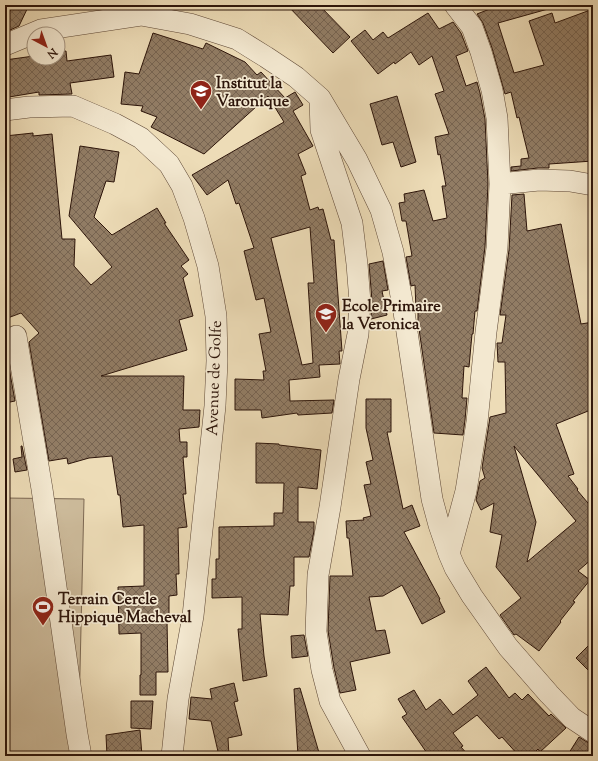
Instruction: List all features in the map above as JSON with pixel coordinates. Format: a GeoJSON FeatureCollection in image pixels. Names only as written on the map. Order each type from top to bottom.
{"type":"FeatureCollection","features":[{"type":"Feature","properties":{"kind":"street"},"geometry":{"type":"LineString","coordinates":[[449,554],[466,491],[477,422],[486,332],[497,248],[500,184],[496,118],[492,90],[472,27],[455,5]]}},
{"type":"Feature","properties":{"kind":"street"},"geometry":{"type":"LineString","coordinates":[[5,45],[40,30],[141,15],[190,24],[237,39],[296,76],[320,98],[357,160],[381,210],[393,252],[404,312],[432,499],[449,554],[472,596],[508,647],[572,718],[593,732]]}},
{"type":"Feature","properties":{"kind":"street"},"geometry":{"type":"LineString","coordinates":[[320,98],[321,130],[352,223],[360,302],[358,334],[349,379],[330,507],[318,575],[316,632],[322,670],[330,701],[360,756]]}},
{"type":"Feature","properties":{"kind":"street","name":"Avenue de Golfe"},"geometry":{"type":"LineString","coordinates":[[5,110],[29,107],[73,106],[115,124],[142,138],[169,164],[182,186],[194,218],[208,266],[216,316],[217,361],[215,406],[193,616],[178,699],[172,756]]}},
{"type":"Feature","properties":{"kind":"street"},"geometry":{"type":"LineString","coordinates":[[500,184],[539,180],[570,181],[593,185]]}},
{"type":"Feature","properties":{"kind":"street"},"geometry":{"type":"LineString","coordinates":[[16,336],[42,489],[76,734],[81,756]]}},
{"type":"Feature","properties":{"kind":"shaded area","name":"Terrain Cercle Hippique Macheval"},"geometry":{"type":"Polygon","coordinates":[[[5,498],[84,499],[78,756],[5,756],[5,498]]]}},
{"type":"Feature","properties":{"kind":"building"},"geometry":{"type":"Polygon","coordinates":[[[13,5],[29,5],[19,26],[8,31],[5,29],[5,21],[13,5]]]}},
{"type":"Feature","properties":{"kind":"building"},"geometry":{"type":"Polygon","coordinates":[[[287,5],[319,5],[350,37],[333,53],[287,5]]]}},
{"type":"Feature","properties":{"kind":"building"},"geometry":{"type":"Polygon","coordinates":[[[500,5],[547,5],[548,9],[498,23],[514,73],[544,65],[529,21],[552,13],[555,23],[593,9],[593,161],[549,164],[549,168],[511,171],[511,167],[521,166],[521,159],[529,158],[511,92],[505,94],[492,48],[483,23],[477,14],[500,5]]]}},
{"type":"Feature","properties":{"kind":"building"},"geometry":{"type":"Polygon","coordinates":[[[428,13],[439,29],[453,22],[461,33],[468,51],[456,56],[466,86],[477,82],[485,119],[488,184],[485,247],[477,311],[475,311],[469,367],[464,366],[462,398],[467,398],[463,435],[434,433],[418,322],[418,311],[416,311],[415,285],[411,286],[406,257],[412,256],[406,221],[402,221],[399,203],[405,202],[404,194],[424,190],[433,221],[447,218],[442,186],[446,186],[435,137],[449,134],[435,94],[444,91],[432,56],[419,65],[411,52],[378,74],[351,41],[365,30],[373,40],[383,32],[388,38],[428,13]]]}},
{"type":"Feature","properties":{"kind":"building"},"geometry":{"type":"Polygon","coordinates":[[[153,33],[203,49],[206,43],[245,62],[257,75],[261,72],[285,98],[295,92],[303,105],[293,111],[313,146],[298,154],[306,174],[301,176],[310,210],[318,207],[319,210],[323,209],[331,240],[334,240],[342,351],[339,351],[340,364],[319,365],[320,377],[289,380],[290,401],[334,400],[332,413],[298,415],[297,413],[262,418],[261,410],[235,410],[235,379],[264,380],[263,371],[266,371],[259,334],[271,332],[264,298],[256,300],[244,251],[254,248],[239,203],[236,204],[228,180],[207,195],[192,175],[284,122],[268,96],[204,154],[151,127],[157,117],[141,111],[143,106],[121,104],[125,72],[139,74],[153,33]],[[310,227],[271,238],[302,365],[313,363],[308,283],[314,283],[310,227]]]}},
{"type":"Feature","properties":{"kind":"building"},"geometry":{"type":"Polygon","coordinates":[[[66,51],[67,61],[111,55],[114,77],[70,83],[72,94],[39,95],[39,92],[9,97],[7,82],[5,82],[5,60],[26,57],[26,66],[66,66],[66,51]]]}},
{"type":"Feature","properties":{"kind":"building"},"geometry":{"type":"Polygon","coordinates":[[[397,96],[416,162],[401,167],[393,142],[382,145],[370,104],[397,96]]]}},
{"type":"Feature","properties":{"kind":"building"},"geometry":{"type":"Polygon","coordinates":[[[33,133],[33,136],[52,134],[62,239],[75,239],[74,266],[91,285],[112,267],[69,216],[80,146],[119,152],[114,182],[106,181],[94,217],[112,235],[157,208],[166,223],[164,223],[189,260],[181,266],[188,274],[183,278],[193,316],[179,320],[187,350],[101,376],[184,376],[183,410],[200,410],[199,427],[179,429],[180,442],[187,442],[187,457],[183,457],[186,494],[183,494],[187,527],[178,528],[179,574],[176,574],[177,595],[169,596],[169,621],[167,621],[168,672],[156,672],[156,695],[140,695],[141,633],[119,634],[118,587],[144,586],[144,525],[123,527],[120,495],[118,495],[112,456],[89,458],[68,464],[67,458],[49,461],[29,342],[39,333],[21,313],[5,319],[5,136],[33,133]]]}},
{"type":"Feature","properties":{"kind":"building"},"geometry":{"type":"Polygon","coordinates":[[[524,194],[527,231],[561,224],[581,324],[593,322],[593,409],[556,424],[574,474],[568,476],[578,489],[577,490],[593,509],[593,558],[578,571],[590,580],[573,601],[575,602],[539,651],[516,634],[514,635],[500,615],[521,598],[496,567],[502,535],[490,532],[494,503],[481,510],[476,500],[480,481],[485,478],[482,468],[490,417],[506,413],[505,362],[498,362],[497,343],[502,343],[506,315],[500,315],[509,250],[512,195],[524,194]],[[514,446],[536,522],[527,562],[576,521],[514,446]]]}},
{"type":"Feature","properties":{"kind":"building"},"geometry":{"type":"Polygon","coordinates":[[[383,261],[388,290],[382,291],[387,315],[371,319],[372,301],[369,264],[383,261]]]}},
{"type":"Feature","properties":{"kind":"building"},"geometry":{"type":"Polygon","coordinates":[[[8,362],[15,401],[5,403],[5,365],[8,362]]]}},
{"type":"Feature","properties":{"kind":"building"},"geometry":{"type":"Polygon","coordinates":[[[366,399],[391,399],[391,432],[387,432],[403,509],[412,505],[420,526],[404,532],[440,599],[439,600],[445,612],[422,624],[402,585],[383,596],[369,597],[376,631],[385,630],[390,653],[350,662],[356,690],[340,693],[328,631],[330,576],[353,576],[346,521],[364,520],[363,518],[371,516],[364,485],[371,484],[366,462],[373,460],[366,428],[366,399]]]}},
{"type":"Feature","properties":{"kind":"building"},"geometry":{"type":"Polygon","coordinates":[[[256,443],[279,444],[321,450],[317,489],[298,487],[298,522],[314,522],[314,531],[309,557],[294,557],[294,586],[290,586],[288,615],[260,614],[267,676],[243,681],[238,629],[242,629],[242,597],[212,598],[212,579],[216,579],[216,559],[219,559],[219,527],[274,526],[274,513],[283,513],[284,483],[256,483],[256,443]]]}},
{"type":"Feature","properties":{"kind":"building"},"geometry":{"type":"Polygon","coordinates":[[[21,446],[27,470],[15,472],[13,459],[22,457],[21,446]]]}},
{"type":"Feature","properties":{"kind":"building"},"geometry":{"type":"Polygon","coordinates":[[[304,635],[308,656],[292,658],[291,636],[304,635]]]}},
{"type":"Feature","properties":{"kind":"building"},"geometry":{"type":"Polygon","coordinates":[[[593,641],[593,675],[576,658],[593,641]]]}},
{"type":"Feature","properties":{"kind":"building"},"geometry":{"type":"Polygon","coordinates":[[[486,667],[509,698],[515,693],[522,700],[528,694],[549,716],[551,714],[566,728],[540,752],[538,749],[531,756],[519,756],[502,737],[499,739],[477,715],[453,733],[463,746],[461,747],[469,756],[429,756],[402,717],[407,714],[398,699],[414,690],[426,710],[440,699],[453,715],[478,695],[468,681],[486,667]]]}},
{"type":"Feature","properties":{"kind":"building"},"geometry":{"type":"Polygon","coordinates":[[[234,683],[238,701],[234,702],[242,735],[228,738],[229,756],[219,756],[211,721],[189,719],[191,697],[212,699],[210,689],[234,683]]]}},
{"type":"Feature","properties":{"kind":"building"},"geometry":{"type":"Polygon","coordinates":[[[300,688],[320,756],[298,756],[294,689],[300,688]]]}},
{"type":"Feature","properties":{"kind":"building"},"geometry":{"type":"Polygon","coordinates":[[[131,701],[153,701],[151,729],[131,728],[131,701]]]}},
{"type":"Feature","properties":{"kind":"building"},"geometry":{"type":"Polygon","coordinates":[[[140,730],[142,756],[107,756],[106,735],[140,730]]]}},
{"type":"Feature","properties":{"kind":"building"},"geometry":{"type":"Polygon","coordinates":[[[579,737],[593,744],[593,756],[567,756],[579,737]]]}},
{"type":"Feature","properties":{"kind":"place","name":"Institut la Varonique"},"geometry":{"type":"Point","coordinates":[201,110]}},
{"type":"Feature","properties":{"kind":"place","name":"Ecole Primaire la Veronica"},"geometry":{"type":"Point","coordinates":[326,334]}},
{"type":"Feature","properties":{"kind":"place","name":"Terrain Cercle Hippique Macheval"},"geometry":{"type":"Point","coordinates":[43,626]}}]}
